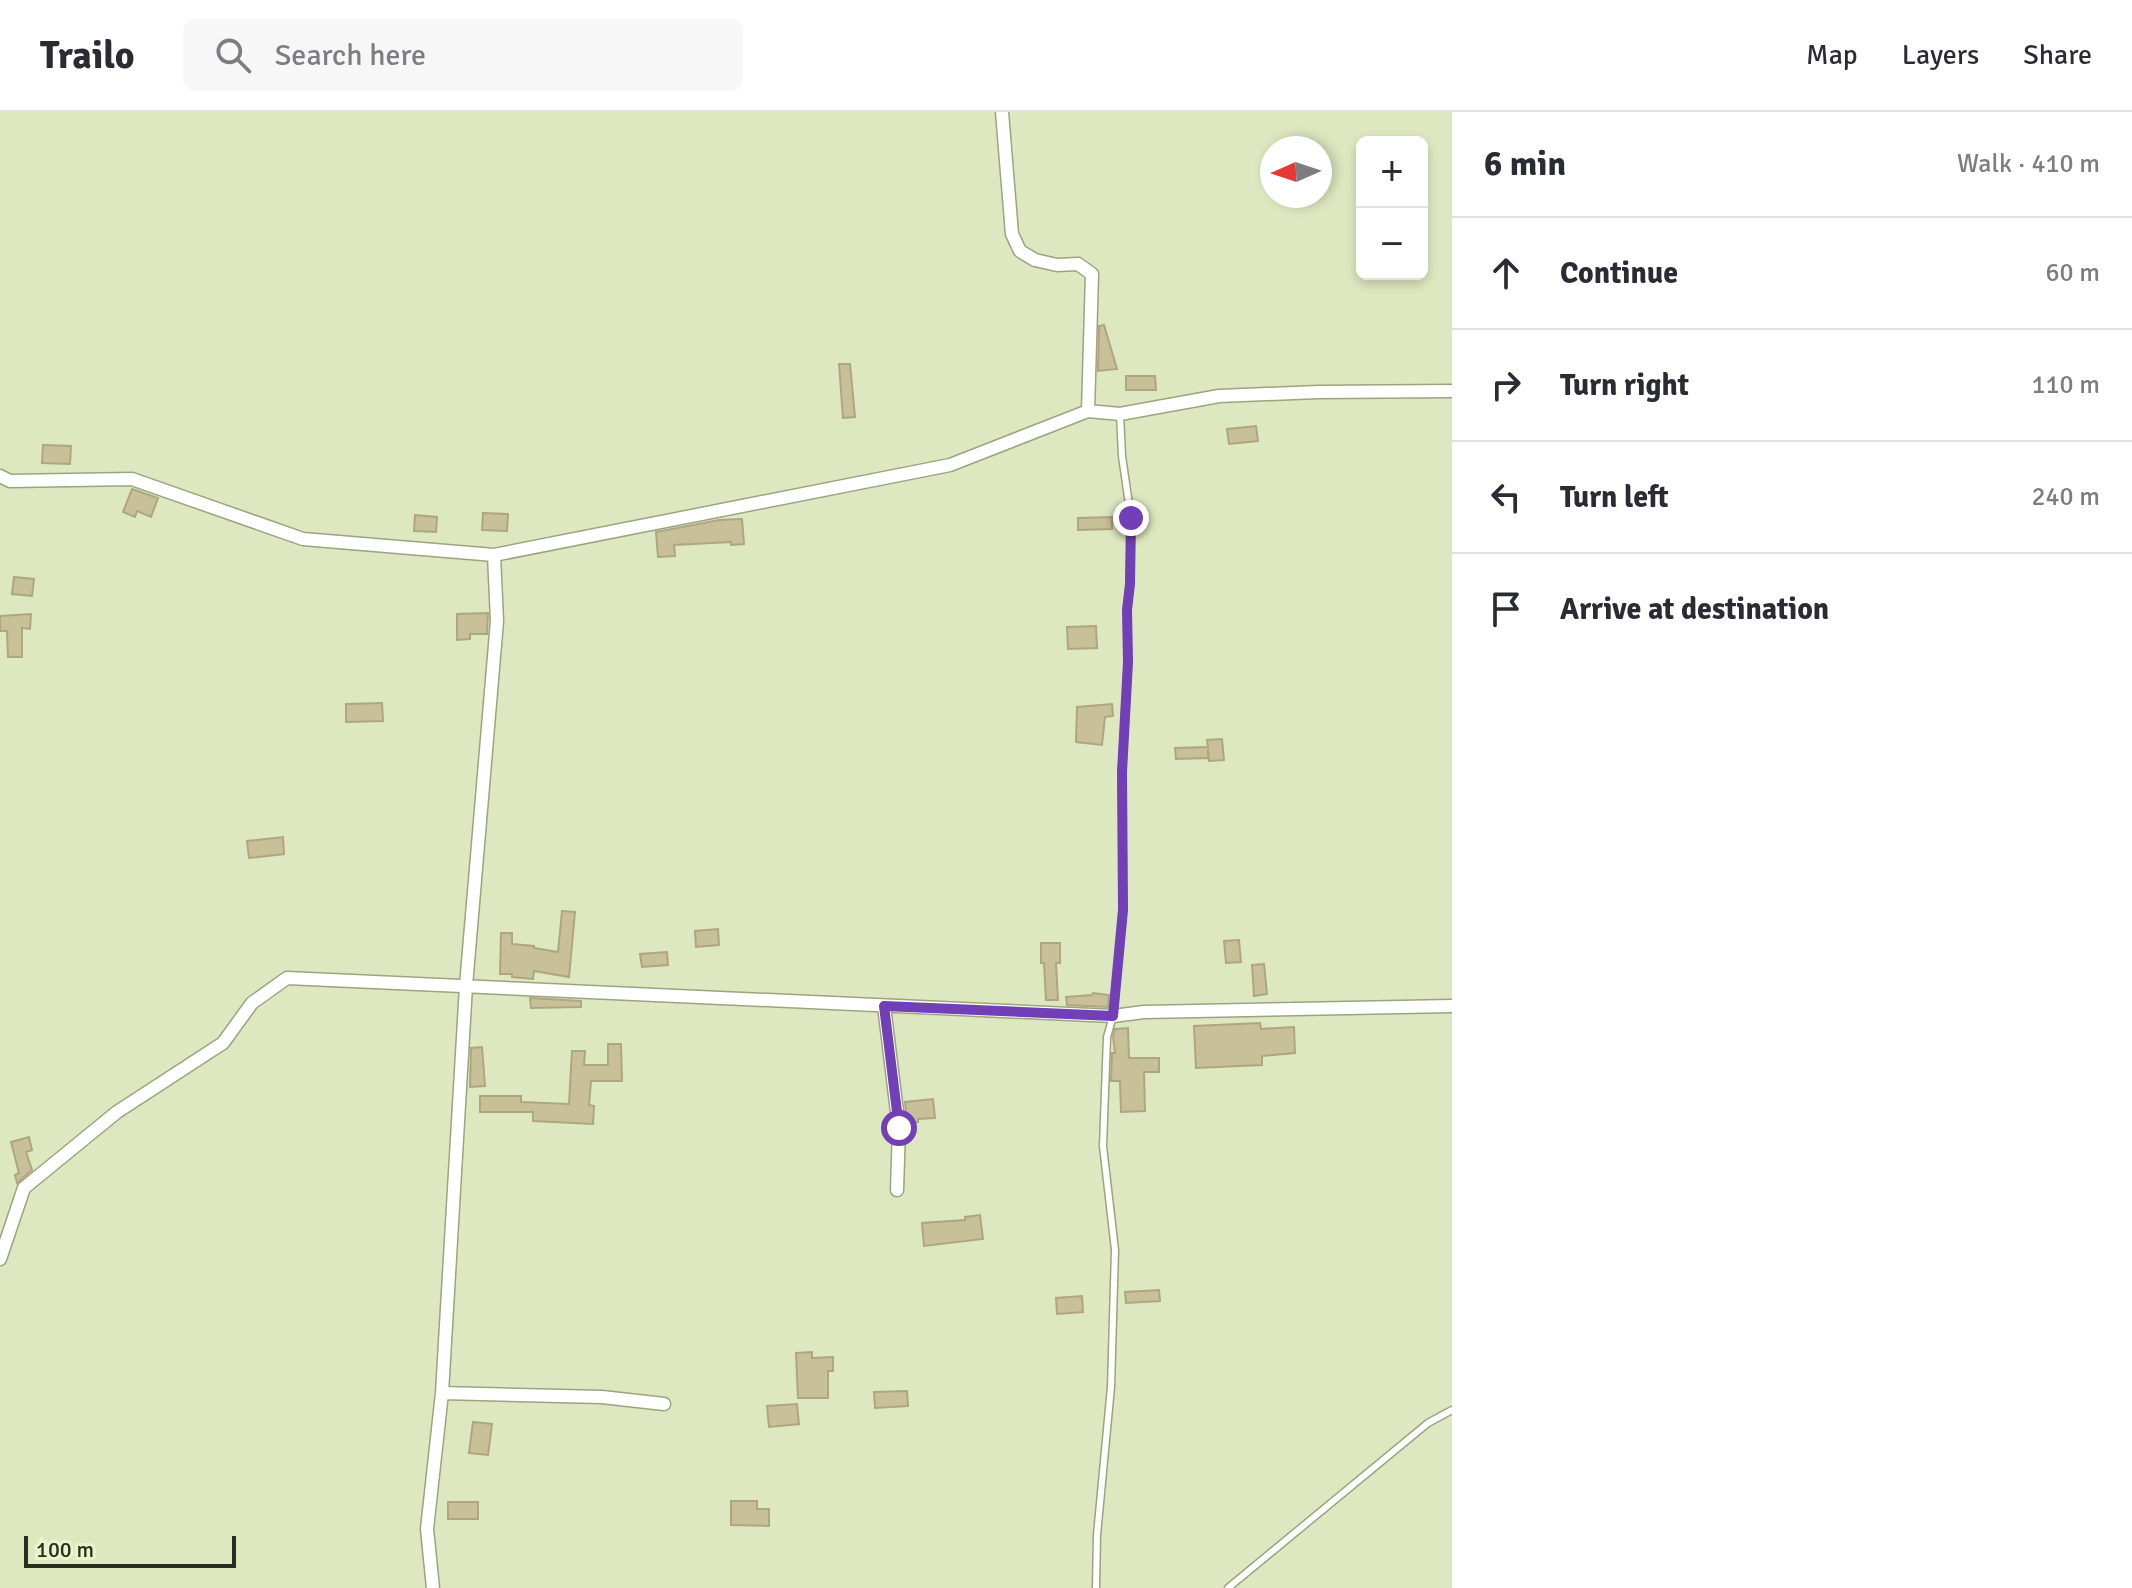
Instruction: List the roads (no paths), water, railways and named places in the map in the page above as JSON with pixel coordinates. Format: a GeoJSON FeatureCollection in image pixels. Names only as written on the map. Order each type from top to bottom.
{"type":"FeatureCollection","features":[{"type":"Feature","properties":{"kind":"street"},"geometry":{"type":"LineString","coordinates":[[1002,112],[1012,234],[1020,251],[1035,260],[1057,265],[1078,264],[1092,274],[1088,411]]}},
{"type":"Feature","properties":{"kind":"street"},"geometry":{"type":"LineString","coordinates":[[0,476],[10,481],[132,479],[303,539],[494,555],[950,465],[1088,411],[1120,414],[1219,396],[1452,391]]}},
{"type":"Feature","properties":{"kind":"street"},"geometry":{"type":"LineString","coordinates":[[433,1588],[427,1529],[442,1393],[466,986],[497,621],[494,555]]}},
{"type":"Feature","properties":{"kind":"street"},"geometry":{"type":"LineString","coordinates":[[0,1259],[24,1188],[117,1112],[223,1043],[252,1003],[287,978],[1113,1016],[1144,1012],[1452,1006]]}},
{"type":"Feature","properties":{"kind":"street"},"geometry":{"type":"LineString","coordinates":[[884,1006],[899,1128],[897,1190]]}},
{"type":"Feature","properties":{"kind":"street"},"geometry":{"type":"LineString","coordinates":[[442,1393],[602,1397],[664,1404]]}},
{"type":"Feature","properties":{"kind":"lane"},"geometry":{"type":"LineString","coordinates":[[1096,1588],[1097,1535],[1111,1387],[1115,1250],[1103,1146],[1107,1037],[1113,1016],[1123,910],[1122,772],[1130,571],[1131,518],[1122,456],[1120,414]]}},
{"type":"Feature","properties":{"kind":"lane"},"geometry":{"type":"LineString","coordinates":[[1228,1588],[1428,1423],[1452,1410]]}}]}
